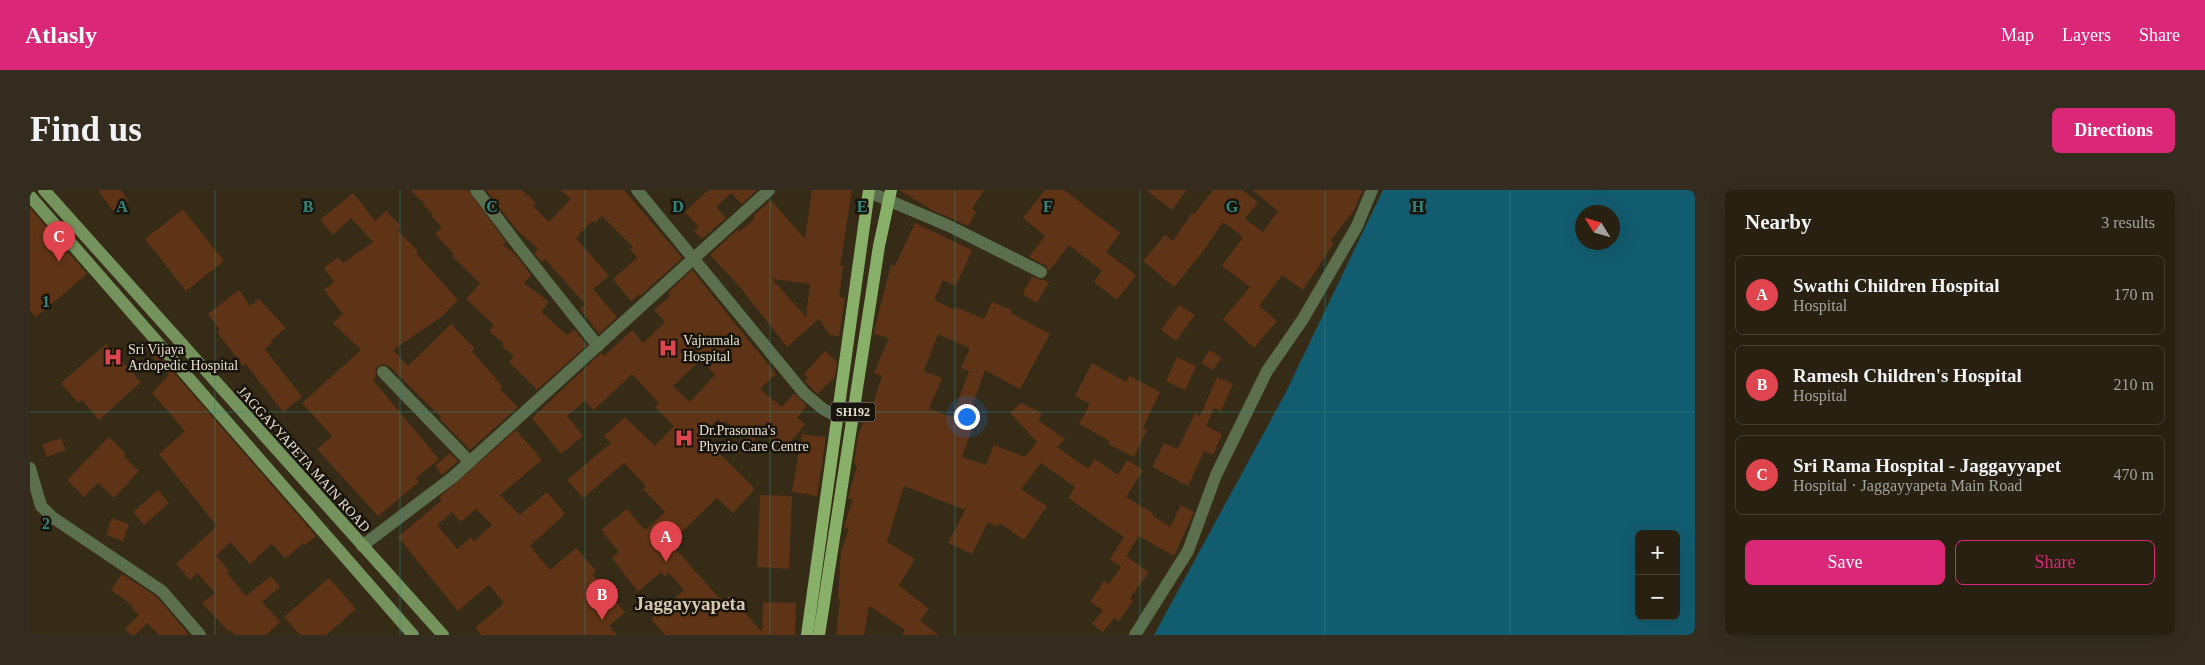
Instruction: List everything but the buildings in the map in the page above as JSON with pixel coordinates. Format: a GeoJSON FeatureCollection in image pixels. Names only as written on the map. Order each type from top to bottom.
{"type":"FeatureCollection","features":[{"type":"Feature","properties":{"kind":"main road","name":"JAGGAYYAPETA MAIN ROAD"},"geometry":{"type":"LineString","coordinates":[[44,190],[443,635]]}},
{"type":"Feature","properties":{"kind":"main road","name":"SH192"},"geometry":{"type":"LineString","coordinates":[[807,635],[869,191]]}},
{"type":"Feature","properties":{"kind":"main road","name":"SH192"},"geometry":{"type":"LineString","coordinates":[[819,635],[878,255],[890,195]]}},
{"type":"Feature","properties":{"kind":"main road"},"geometry":{"type":"LineString","coordinates":[[30,196],[414,635]]}},
{"type":"Feature","properties":{"kind":"street"},"geometry":{"type":"LineString","coordinates":[[476,190],[598,346]]}},
{"type":"Feature","properties":{"kind":"street"},"geometry":{"type":"LineString","coordinates":[[637,190],[804,393],[823,409],[838,417]]}},
{"type":"Feature","properties":{"kind":"street"},"geometry":{"type":"LineString","coordinates":[[362,546],[470,462],[769,190]]}},
{"type":"Feature","properties":{"kind":"street"},"geometry":{"type":"LineString","coordinates":[[1135,635],[1188,551],[1216,475],[1267,371],[1303,319],[1357,226],[1372,190]]}},
{"type":"Feature","properties":{"kind":"street"},"geometry":{"type":"LineString","coordinates":[[869,191],[890,195],[1041,272]]}},
{"type":"Feature","properties":{"kind":"street"},"geometry":{"type":"LineString","coordinates":[[383,372],[470,462]]}},
{"type":"Feature","properties":{"kind":"street"},"geometry":{"type":"LineString","coordinates":[[30,468],[41,506],[52,518],[162,590],[200,635]]}},
{"type":"Feature","properties":{"kind":"water"},"geometry":{"type":"Polygon","coordinates":[[[1383,190],[1695,190],[1695,635],[1154,635],[1285,394],[1383,190]]]}},
{"type":"Feature","properties":{"kind":"place","name":"Sri Rama Hospital - Jaggayyapet"},"geometry":{"type":"Point","coordinates":[59,262]}},
{"type":"Feature","properties":{"kind":"place","name":"Vajramala Hospital"},"geometry":{"type":"Point","coordinates":[668,348]}},
{"type":"Feature","properties":{"kind":"place","name":"Sri Vijaya Ardopedic Hospital"},"geometry":{"type":"Point","coordinates":[113,357]}},
{"type":"Feature","properties":{"kind":"place","name":"Dr.Prasonna's Phyzio Care Centre"},"geometry":{"type":"Point","coordinates":[684,438]}},
{"type":"Feature","properties":{"kind":"place","name":"Swathi Children Hospital"},"geometry":{"type":"Point","coordinates":[666,562]}},
{"type":"Feature","properties":{"kind":"place","name":"Ramesh Children's Hospital"},"geometry":{"type":"Point","coordinates":[602,620]}},
{"type":"Feature","properties":{"kind":"district","name":"Jaggayyapeta"},"geometry":{"type":"Point","coordinates":[690,603]}}]}
